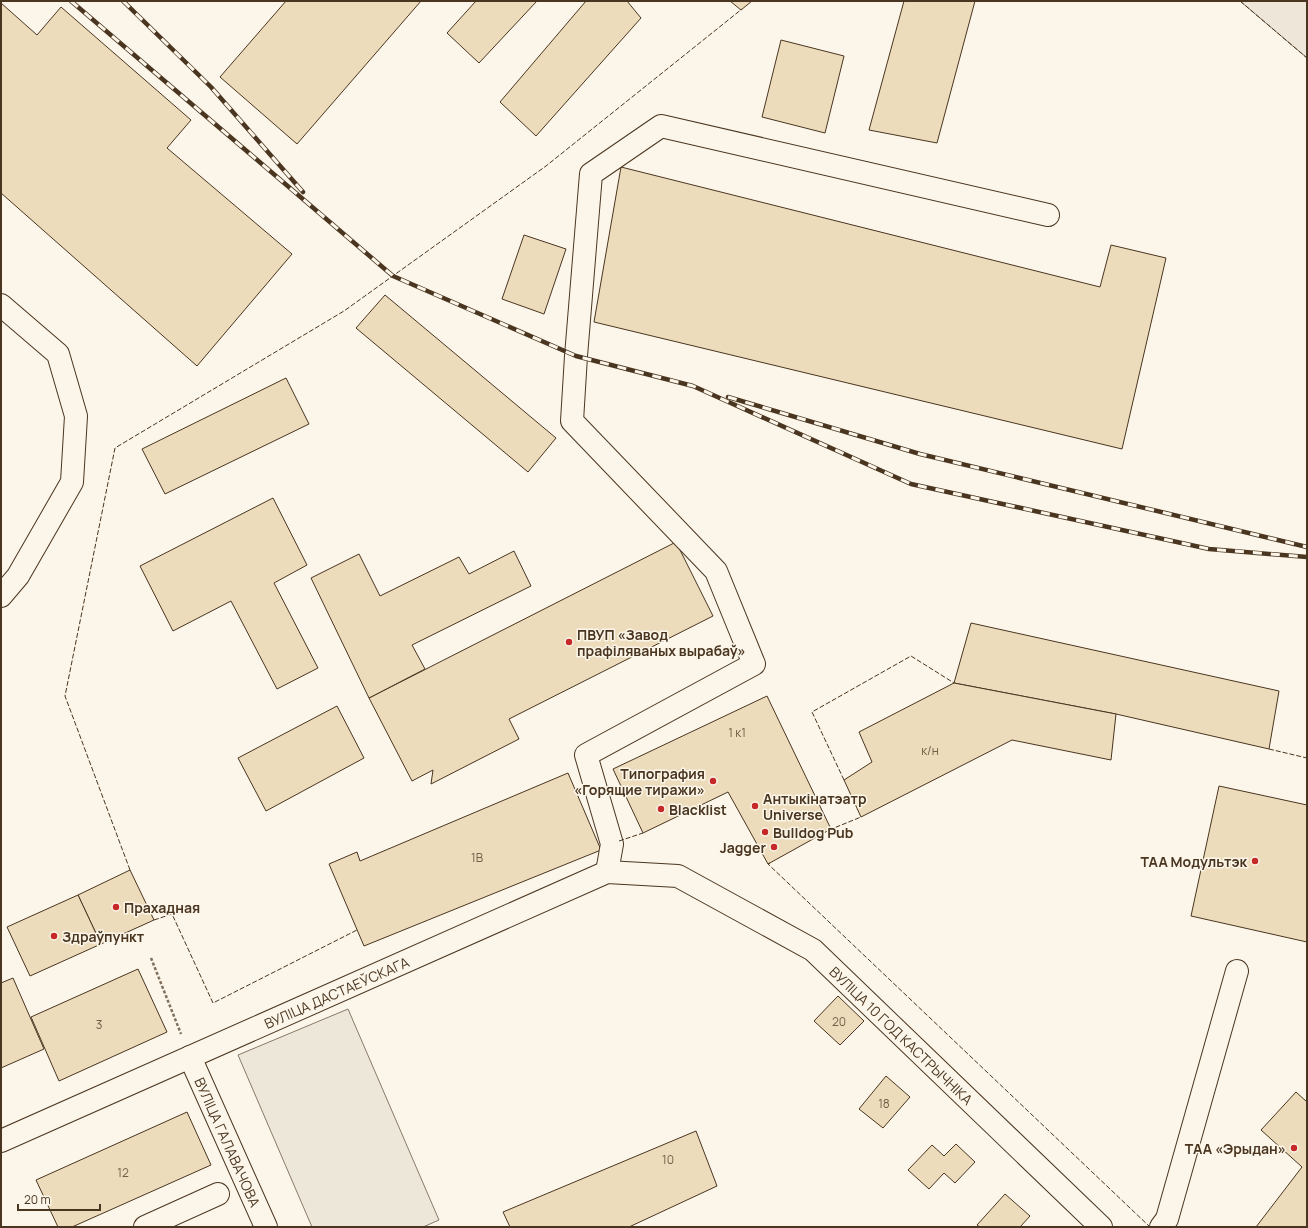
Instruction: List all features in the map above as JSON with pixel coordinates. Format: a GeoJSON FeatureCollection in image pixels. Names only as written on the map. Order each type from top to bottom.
{"type":"FeatureCollection","features":[{"type":"Feature","properties":{"kind":"street"},"geometry":{"type":"LineString","coordinates":[[607,872],[612,844],[586,755],[754,664],[716,571],[572,421],[591,174],[661,126],[1048,215]]}},
{"type":"Feature","properties":{"kind":"street"},"geometry":{"type":"LineString","coordinates":[[1,306],[58,354],[76,416],[72,482],[18,576],[1,596]]}},
{"type":"Feature","properties":{"kind":"street","name":"ВУЛІЦА ДАСТАЕЎСКАГА"},"geometry":{"type":"LineString","coordinates":[[1,1141],[607,872],[678,876]]}},
{"type":"Feature","properties":{"kind":"street","name":"ВУЛІЦА 10 ГОД КАСТРЫЧНІКА"},"geometry":{"type":"LineString","coordinates":[[678,876],[813,950],[1101,1227]]}},
{"type":"Feature","properties":{"kind":"street"},"geometry":{"type":"LineString","coordinates":[[1161,1227],[1167,1219],[1237,970]]}},
{"type":"Feature","properties":{"kind":"street","name":"ВУЛІЦА ГАЛАВАЧОВА"},"geometry":{"type":"LineString","coordinates":[[190,1057],[266,1227]]}},
{"type":"Feature","properties":{"kind":"street"},"geometry":{"type":"LineString","coordinates":[[145,1227],[218,1194]]}},
{"type":"Feature","properties":{"kind":"path"},"geometry":{"type":"LineString","coordinates":[[151,958],[190,1057]]}},
{"type":"Feature","properties":{"kind":"shaded area"},"geometry":{"type":"Polygon","coordinates":[[[1240,1],[1307,1],[1307,58],[1240,1]]]}},
{"type":"Feature","properties":{"kind":"shaded area"},"geometry":{"type":"Polygon","coordinates":[[[348,1009],[439,1220],[423,1227],[312,1227],[238,1055],[348,1009]]]}},
{"type":"Feature","properties":{"kind":"building"},"geometry":{"type":"Polygon","coordinates":[[[286,1],[421,1],[297,144],[220,77],[286,1]]]}},
{"type":"Feature","properties":{"kind":"building"},"geometry":{"type":"Polygon","coordinates":[[[476,1],[537,1],[479,63],[447,33],[476,1]]]}},
{"type":"Feature","properties":{"kind":"building"},"geometry":{"type":"Polygon","coordinates":[[[586,1],[627,1],[641,18],[536,136],[500,102],[586,1]]]}},
{"type":"Feature","properties":{"kind":"building"},"geometry":{"type":"Polygon","coordinates":[[[730,1],[752,1],[741,10],[730,1]]]}},
{"type":"Feature","properties":{"kind":"building"},"geometry":{"type":"Polygon","coordinates":[[[904,1],[975,1],[937,143],[869,130],[904,1]]]}},
{"type":"Feature","properties":{"kind":"building"},"geometry":{"type":"Polygon","coordinates":[[[1,3],[37,35],[61,7],[191,120],[167,148],[292,254],[197,366],[1,193],[1,3]]]}},
{"type":"Feature","properties":{"kind":"building"},"geometry":{"type":"Polygon","coordinates":[[[781,40],[844,56],[825,133],[762,117],[781,40]]]}},
{"type":"Feature","properties":{"kind":"building"},"geometry":{"type":"Polygon","coordinates":[[[621,167],[1100,287],[1111,245],[1166,258],[1122,449],[594,322],[621,167]]]}},
{"type":"Feature","properties":{"kind":"building"},"geometry":{"type":"Polygon","coordinates":[[[524,235],[566,249],[544,314],[502,299],[524,235]]]}},
{"type":"Feature","properties":{"kind":"building"},"geometry":{"type":"Polygon","coordinates":[[[385,295],[556,438],[528,472],[356,328],[385,295]]]}},
{"type":"Feature","properties":{"kind":"building"},"geometry":{"type":"Polygon","coordinates":[[[286,378],[309,424],[165,494],[142,449],[286,378]]]}},
{"type":"Feature","properties":{"kind":"building"},"geometry":{"type":"Polygon","coordinates":[[[273,498],[307,565],[274,583],[318,668],[277,689],[231,601],[173,631],[140,566],[273,498]]]}},
{"type":"Feature","properties":{"kind":"building","name":"ПВУП «Завод прафіляваных вырабаў»"},"geometry":{"type":"Polygon","coordinates":[[[676,542],[713,616],[509,719],[519,739],[431,784],[433,770],[412,781],[369,698],[676,542]]]}},
{"type":"Feature","properties":{"kind":"building"},"geometry":{"type":"Polygon","coordinates":[[[514,551],[531,586],[412,645],[425,669],[369,698],[311,578],[359,554],[380,596],[459,557],[469,574],[514,551]]]}},
{"type":"Feature","properties":{"kind":"building"},"geometry":{"type":"Polygon","coordinates":[[[971,623],[1279,691],[1269,749],[1116,714],[954,683],[971,623]]]}},
{"type":"Feature","properties":{"kind":"building"},"geometry":{"type":"Polygon","coordinates":[[[954,683],[1116,714],[1111,760],[1012,740],[861,817],[844,780],[872,762],[859,732],[954,683]]]}},
{"type":"Feature","properties":{"kind":"building","name":"Типография «Горящие тиражи»"},"geometry":{"type":"Polygon","coordinates":[[[767,696],[831,829],[768,864],[728,792],[643,833],[613,769],[767,696]]]}},
{"type":"Feature","properties":{"kind":"building"},"geometry":{"type":"Polygon","coordinates":[[[337,706],[364,758],[266,811],[238,758],[337,706]]]}},
{"type":"Feature","properties":{"kind":"building"},"geometry":{"type":"Polygon","coordinates":[[[568,773],[601,850],[364,946],[329,864],[357,852],[360,861],[568,773]]]}},
{"type":"Feature","properties":{"kind":"building","name":"ТАА Модультэк"},"geometry":{"type":"Polygon","coordinates":[[[1219,786],[1307,805],[1307,942],[1191,916],[1219,786]]]}},
{"type":"Feature","properties":{"kind":"building","name":"Прахадная"},"geometry":{"type":"Polygon","coordinates":[[[130,870],[154,920],[101,944],[78,895],[130,870]]]}},
{"type":"Feature","properties":{"kind":"building","name":"Здраўпункт"},"geometry":{"type":"Polygon","coordinates":[[[78,895],[101,944],[30,976],[7,927],[78,895]]]}},
{"type":"Feature","properties":{"kind":"building"},"geometry":{"type":"Polygon","coordinates":[[[138,969],[167,1032],[59,1081],[31,1017],[138,969]]]}},
{"type":"Feature","properties":{"kind":"building"},"geometry":{"type":"Polygon","coordinates":[[[13,978],[44,1049],[1,1068],[1,983],[13,978]]]}},
{"type":"Feature","properties":{"kind":"building"},"geometry":{"type":"Polygon","coordinates":[[[838,996],[864,1021],[840,1045],[814,1021],[838,996]]]}},
{"type":"Feature","properties":{"kind":"building"},"geometry":{"type":"Polygon","coordinates":[[[886,1076],[910,1097],[883,1128],[859,1109],[886,1076]]]}},
{"type":"Feature","properties":{"kind":"building","name":"ТАА «Эрыдан»"},"geometry":{"type":"Polygon","coordinates":[[[1296,1092],[1307,1102],[1307,1227],[1256,1227],[1302,1167],[1261,1130],[1296,1092]]]}},
{"type":"Feature","properties":{"kind":"building"},"geometry":{"type":"Polygon","coordinates":[[[187,1112],[211,1165],[72,1227],[58,1227],[36,1180],[187,1112]]]}},
{"type":"Feature","properties":{"kind":"building"},"geometry":{"type":"Polygon","coordinates":[[[696,1131],[717,1186],[629,1227],[510,1227],[503,1212],[696,1131]]]}},
{"type":"Feature","properties":{"kind":"building"},"geometry":{"type":"Polygon","coordinates":[[[956,1144],[975,1162],[955,1183],[944,1173],[929,1189],[908,1170],[932,1145],[944,1156],[956,1144]]]}},
{"type":"Feature","properties":{"kind":"building"},"geometry":{"type":"Polygon","coordinates":[[[1005,1194],[1030,1216],[1020,1227],[980,1227],[977,1225],[1005,1194]]]}},
{"type":"Feature","properties":{"kind":"railway"},"geometry":{"type":"LineString","coordinates":[[71,1],[393,276],[576,356],[693,386],[911,484],[1209,549],[1307,557]]}},
{"type":"Feature","properties":{"kind":"railway"},"geometry":{"type":"LineString","coordinates":[[123,1],[211,87],[303,192]]}},
{"type":"Feature","properties":{"kind":"railway"},"geometry":{"type":"LineString","coordinates":[[728,397],[920,454],[1307,547]]}},
{"type":"Feature","properties":{"kind":"fence"},"geometry":{"type":"LineString","coordinates":[[1240,1],[1307,58]]}},
{"type":"Feature","properties":{"kind":"fence"},"geometry":{"type":"LineString","coordinates":[[130,870],[65,696],[115,448],[344,311],[546,166],[742,9]]}},
{"type":"Feature","properties":{"kind":"fence"},"geometry":{"type":"LineString","coordinates":[[844,780],[812,712],[911,656],[954,683]]}},
{"type":"Feature","properties":{"kind":"fence"},"geometry":{"type":"LineString","coordinates":[[1269,749],[1307,758]]}},
{"type":"Feature","properties":{"kind":"fence"},"geometry":{"type":"LineString","coordinates":[[829,830],[861,817]]}},
{"type":"Feature","properties":{"kind":"fence"},"geometry":{"type":"LineString","coordinates":[[619,841],[643,833]]}},
{"type":"Feature","properties":{"kind":"fence"},"geometry":{"type":"LineString","coordinates":[[770,863],[768,864],[1150,1227]]}},
{"type":"Feature","properties":{"kind":"fence"},"geometry":{"type":"LineString","coordinates":[[154,920],[172,914],[213,1003],[357,930]]}},
{"type":"Feature","properties":{"kind":"place","name":"ПВУП «Завод прафіляваных вырабаў»"},"geometry":{"type":"Point","coordinates":[569,642]}},
{"type":"Feature","properties":{"kind":"place","name":"Типография «Горящие тиражи»"},"geometry":{"type":"Point","coordinates":[713,781]}},
{"type":"Feature","properties":{"kind":"place","name":"Антыкінатэатр Universe"},"geometry":{"type":"Point","coordinates":[755,806]}},
{"type":"Feature","properties":{"kind":"place","name":"Blacklist"},"geometry":{"type":"Point","coordinates":[661,809]}},
{"type":"Feature","properties":{"kind":"place","name":"Bulldog Pub"},"geometry":{"type":"Point","coordinates":[765,832]}},
{"type":"Feature","properties":{"kind":"place","name":"Jagger"},"geometry":{"type":"Point","coordinates":[774,847]}},
{"type":"Feature","properties":{"kind":"place","name":"ТАА Модультэк"},"geometry":{"type":"Point","coordinates":[1255,861]}},
{"type":"Feature","properties":{"kind":"place","name":"Прахадная"},"geometry":{"type":"Point","coordinates":[116,907]}},
{"type":"Feature","properties":{"kind":"place","name":"Здраўпункт"},"geometry":{"type":"Point","coordinates":[54,936]}},
{"type":"Feature","properties":{"kind":"place","name":"ТАА «Эрыдан»"},"geometry":{"type":"Point","coordinates":[1294,1148]}}]}
